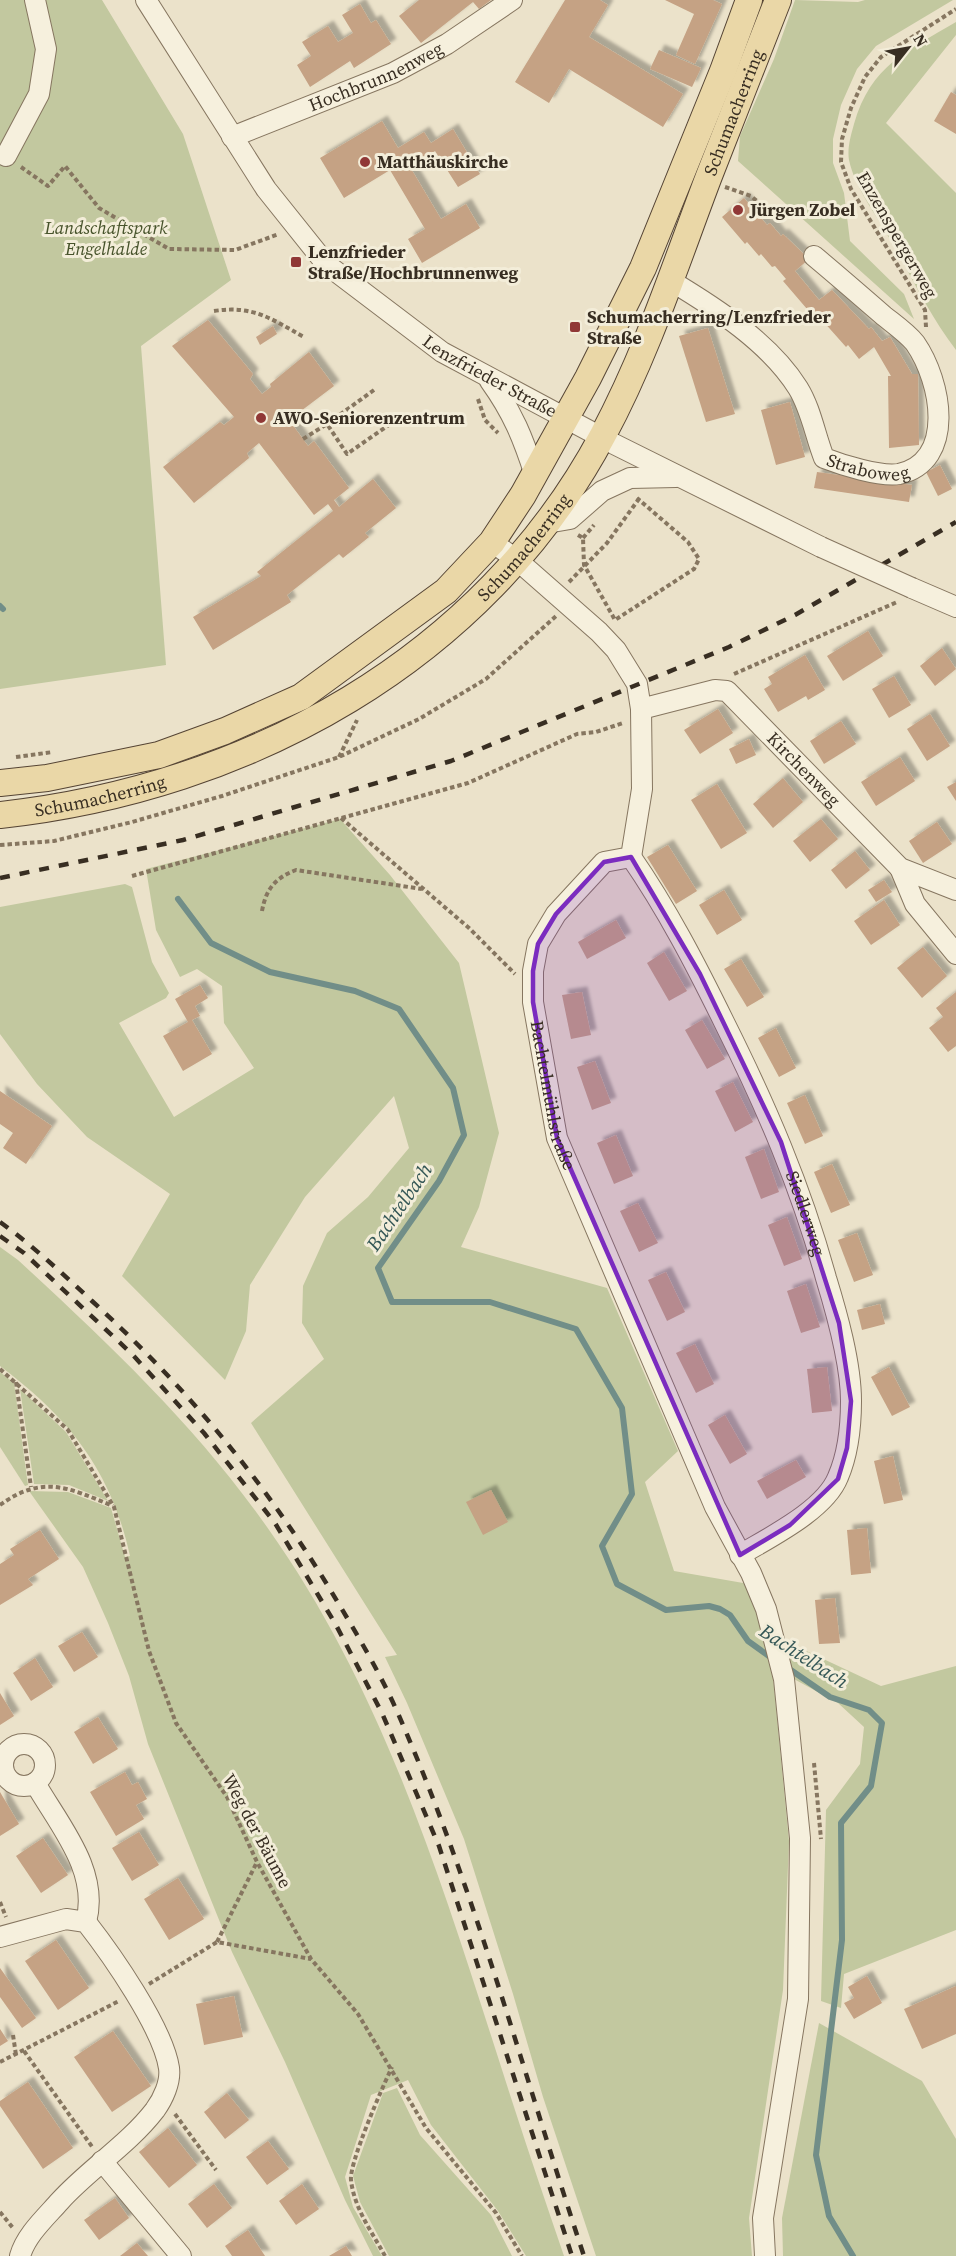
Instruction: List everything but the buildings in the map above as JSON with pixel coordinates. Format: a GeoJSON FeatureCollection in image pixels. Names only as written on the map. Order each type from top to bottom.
{"type":"FeatureCollection","features":[{"type":"Feature","properties":{"kind":"main road","name":"Schumacherring"},"geometry":{"type":"LineString","coordinates":[[0,783],[47,778],[159,755],[225,731],[301,698],[446,591],[492,542],[535,475],[566,419],[642,268],[723,71],[749,0]]}},
{"type":"Feature","properties":{"kind":"main road","name":"Schumacherring"},"geometry":{"type":"LineString","coordinates":[[0,815],[54,809],[171,780],[237,756],[316,720],[380,680],[472,608],[517,560],[547,523],[602,438],[671,281],[778,0]]}},
{"type":"Feature","properties":{"kind":"street"},"geometry":{"type":"LineString","coordinates":[[6,156],[39,94],[46,49],[35,0]]}},
{"type":"Feature","properties":{"kind":"street","name":"Lenzfrieder Straße"},"geometry":{"type":"LineString","coordinates":[[146,0],[232,137],[295,228],[326,264],[391,316],[442,352],[602,438],[821,547],[956,607]]}},
{"type":"Feature","properties":{"kind":"street","name":"Hochbrunnenweg"},"geometry":{"type":"LineString","coordinates":[[232,137],[393,73],[447,44],[512,0]]}},
{"type":"Feature","properties":{"kind":"street","name":"Straboweg"},"geometry":{"type":"LineString","coordinates":[[671,281],[740,328],[777,362],[798,388],[811,415],[824,458],[843,466],[897,474],[915,469],[935,454],[942,438],[940,393],[913,341],[814,256]]}},
{"type":"Feature","properties":{"kind":"street"},"geometry":{"type":"LineString","coordinates":[[489,378],[518,425],[535,475]]}},
{"type":"Feature","properties":{"kind":"street"},"geometry":{"type":"LineString","coordinates":[[547,523],[570,519],[602,491],[630,478],[679,477]]}},
{"type":"Feature","properties":{"kind":"street"},"geometry":{"type":"LineString","coordinates":[[492,542],[517,560],[599,632],[629,668],[637,684],[641,708],[642,789],[631,856]]}},
{"type":"Feature","properties":{"kind":"street"},"geometry":{"type":"LineString","coordinates":[[641,708],[715,690],[727,691]]}},
{"type":"Feature","properties":{"kind":"street","name":"Kirchenweg"},"geometry":{"type":"LineString","coordinates":[[727,691],[900,868],[956,890]]}},
{"type":"Feature","properties":{"kind":"street","name":"Bachtelmühlstraße"},"geometry":{"type":"LineString","coordinates":[[631,856],[604,862],[556,914],[538,944],[533,971],[533,1002],[557,1138],[715,1507],[751,1573],[777,1643],[784,1679],[800,1838],[798,1999],[763,2218],[765,2256]]}},
{"type":"Feature","properties":{"kind":"street","name":"Siedlerweg"},"geometry":{"type":"LineString","coordinates":[[631,856],[660,899],[700,974],[781,1142],[811,1222],[839,1323],[851,1401],[847,1448],[838,1479],[820,1500],[790,1525],[740,1555]]}},
{"type":"Feature","properties":{"kind":"street"},"geometry":{"type":"LineString","coordinates":[[900,868],[915,904],[956,954]]}},
{"type":"Feature","properties":{"kind":"street"},"geometry":{"type":"LineString","coordinates":[[34,1783],[78,1855],[89,1884],[91,1906],[86,1922]]}},
{"type":"Feature","properties":{"kind":"street"},"geometry":{"type":"LineString","coordinates":[[0,1937],[66,1919],[86,1922],[108,1949],[135,1993],[157,2036],[169,2068],[168,2086],[156,2109],[139,2128],[67,2193],[25,2242],[20,2256]]}},
{"type":"Feature","properties":{"kind":"street"},"geometry":{"type":"LineString","coordinates":[[102,2161],[181,2256]]}},
{"type":"Feature","properties":{"kind":"path","name":"Enzenspergerweg"},"geometry":{"type":"LineString","coordinates":[[913,341],[927,325],[924,310],[851,189],[841,162],[842,139],[851,108],[865,77],[881,57],[956,9]]}},
{"type":"Feature","properties":{"kind":"path"},"geometry":{"type":"LineString","coordinates":[[6,156],[48,186],[65,166],[99,208],[169,249],[235,250],[295,228]]}},
{"type":"Feature","properties":{"kind":"path"},"geometry":{"type":"LineString","coordinates":[[724,187],[751,196],[776,217]]}},
{"type":"Feature","properties":{"kind":"path"},"geometry":{"type":"LineString","coordinates":[[214,311],[243,308],[265,315],[304,337]]}},
{"type":"Feature","properties":{"kind":"path"},"geometry":{"type":"LineString","coordinates":[[303,439],[374,390]]}},
{"type":"Feature","properties":{"kind":"path"},"geometry":{"type":"LineString","coordinates":[[327,424],[346,454],[396,420]]}},
{"type":"Feature","properties":{"kind":"path"},"geometry":{"type":"LineString","coordinates":[[485,420],[502,437]]}},
{"type":"Feature","properties":{"kind":"path"},"geometry":{"type":"LineString","coordinates":[[0,845],[54,841],[132,822],[222,796],[339,757],[420,719],[486,679],[538,634],[567,604],[564,596],[565,586],[607,543],[644,494]]}},
{"type":"Feature","properties":{"kind":"path"},"geometry":{"type":"LineString","coordinates":[[598,521],[583,538],[584,565],[615,620],[697,566],[699,559],[696,550],[638,499]]}},
{"type":"Feature","properties":{"kind":"path"},"geometry":{"type":"LineString","coordinates":[[574,532],[583,538]]}},
{"type":"Feature","properties":{"kind":"path"},"geometry":{"type":"LineString","coordinates":[[727,691],[733,675],[917,590]]}},
{"type":"Feature","properties":{"kind":"path"},"geometry":{"type":"LineString","coordinates":[[132,876],[468,783],[577,734],[596,732],[623,723],[624,732]]}},
{"type":"Feature","properties":{"kind":"path"},"geometry":{"type":"LineString","coordinates":[[11,758],[57,752]]}},
{"type":"Feature","properties":{"kind":"path"},"geometry":{"type":"LineString","coordinates":[[341,818],[469,927],[515,974],[533,1002]]}},
{"type":"Feature","properties":{"kind":"path"},"geometry":{"type":"LineString","coordinates":[[262,911],[264,898],[279,876],[296,870],[423,889]]}},
{"type":"Feature","properties":{"kind":"path","name":"Weg der Bäume"},"geometry":{"type":"LineString","coordinates":[[0,1369],[68,1430],[114,1507],[149,1651],[176,1723],[227,1797],[257,1862],[310,1959],[358,2014],[392,2067],[426,2128],[496,2213],[522,2256]]}},
{"type":"Feature","properties":{"kind":"path"},"geometry":{"type":"LineString","coordinates":[[16,1382],[31,1487]]}},
{"type":"Feature","properties":{"kind":"path"},"geometry":{"type":"LineString","coordinates":[[0,1505],[31,1487],[68,1488],[114,1507]]}},
{"type":"Feature","properties":{"kind":"path"},"geometry":{"type":"LineString","coordinates":[[0,2062],[135,1993],[217,1942],[257,1862]]}},
{"type":"Feature","properties":{"kind":"path"},"geometry":{"type":"LineString","coordinates":[[217,1942],[310,1959]]}},
{"type":"Feature","properties":{"kind":"path"},"geometry":{"type":"LineString","coordinates":[[14,2035],[15,2055]]}},
{"type":"Feature","properties":{"kind":"path"},"geometry":{"type":"LineString","coordinates":[[24,2051],[102,2161]]}},
{"type":"Feature","properties":{"kind":"path"},"geometry":{"type":"LineString","coordinates":[[385,2256],[357,2205],[350,2178],[376,2099],[392,2067]]}},
{"type":"Feature","properties":{"kind":"path"},"geometry":{"type":"LineString","coordinates":[[162,2097],[216,2170]]}},
{"type":"Feature","properties":{"kind":"highlighted area"},"geometry":{"type":"Polygon","coordinates":[[[631,857],[700,974],[781,1142],[839,1323],[851,1401],[847,1448],[838,1479],[790,1525],[740,1555],[557,1138],[533,1002],[533,971],[538,944],[556,914],[604,862],[631,857]]]}},
{"type":"Feature","properties":{"kind":"green space","name":"Landschaftspark Engelhalde"},"geometry":{"type":"Polygon","coordinates":[[[0,0],[102,0],[183,134],[231,280],[141,346],[166,665],[0,689],[0,0]]]}},
{"type":"Feature","properties":{"kind":"green space"},"geometry":{"type":"Polygon","coordinates":[[[795,0],[858,2],[865,0],[953,0],[876,46],[857,69],[841,105],[833,139],[833,163],[844,193],[850,241],[904,294],[914,319],[738,161],[740,136],[774,59],[795,0]]]}},
{"type":"Feature","properties":{"kind":"green space"},"geometry":{"type":"Polygon","coordinates":[[[956,22],[956,35],[886,123],[956,193],[956,350],[930,310],[861,191],[849,160],[849,151],[853,128],[861,104],[881,73],[907,51],[956,22]]]}},
{"type":"Feature","properties":{"kind":"green space"},"geometry":{"type":"Polygon","coordinates":[[[340,819],[390,875],[459,963],[499,1133],[479,1207],[461,1247],[607,1288],[678,1451],[645,1482],[674,1571],[749,1584],[772,1666],[789,1841],[783,1990],[749,2218],[752,2256],[596,2256],[543,2097],[464,1839],[407,1703],[385,1657],[397,1655],[251,1423],[324,1359],[302,1323],[303,1286],[327,1233],[368,1197],[409,1148],[394,1096],[305,1197],[250,1285],[246,1331],[225,1380],[122,1276],[170,1194],[87,1137],[37,1084],[0,1034],[0,907],[125,884],[132,887],[152,962],[169,993],[166,998],[119,1023],[174,1117],[254,1068],[224,1023],[222,986],[197,969],[180,977],[156,930],[146,869],[340,819]]]}},
{"type":"Feature","properties":{"kind":"green space"},"geometry":{"type":"Polygon","coordinates":[[[0,1247],[18,1260],[85,1323],[181,1420],[240,1490],[311,1594],[349,1663],[383,1734],[413,1807],[440,1881],[564,2256],[526,2256],[498,2211],[431,2125],[408,2080],[371,2095],[345,2177],[353,2207],[382,2256],[373,2256],[345,2200],[285,2062],[232,1952],[148,1744],[129,1676],[83,1567],[29,1491],[68,1492],[111,1508],[125,1557],[130,1556],[122,1525],[111,1497],[84,1448],[47,1406],[0,1366],[0,1247]]]}},
{"type":"Feature","properties":{"kind":"green space"},"geometry":{"type":"Polygon","coordinates":[[[0,1372],[14,1383],[28,1485],[25,1486],[0,1447],[0,1372]]]}},
{"type":"Feature","properties":{"kind":"green space"},"geometry":{"type":"Polygon","coordinates":[[[20,1389],[66,1432],[108,1501],[69,1485],[34,1484],[20,1389]]]}},
{"type":"Feature","properties":{"kind":"green space"},"geometry":{"type":"Polygon","coordinates":[[[785,1641],[881,1686],[956,1666],[956,1930],[844,1974],[841,2008],[821,2001],[826,1810],[860,1764],[864,1727],[838,1703],[792,1678],[785,1641]]]}},
{"type":"Feature","properties":{"kind":"green space"},"geometry":{"type":"Polygon","coordinates":[[[819,2023],[922,2081],[956,2139],[956,2256],[783,2256],[782,2218],[819,2023]]]}},
{"type":"Feature","properties":{"kind":"green space"},"geometry":{"type":"Polygon","coordinates":[[[397,2088],[420,2135],[491,2215],[512,2256],[389,2256],[360,2202],[353,2176],[383,2093],[397,2088]]]}},
{"type":"Feature","properties":{"kind":"waterway","name":"Bachtelbach"},"geometry":{"type":"LineString","coordinates":[[0,606],[3,609]]}},
{"type":"Feature","properties":{"kind":"waterway","name":"Bachtelbach"},"geometry":{"type":"LineString","coordinates":[[178,899],[211,943],[270,972],[355,991],[399,1009],[453,1088],[464,1135],[439,1181],[378,1268],[392,1302],[490,1302],[576,1329],[622,1408],[632,1494],[602,1546],[617,1584],[666,1610],[709,1606],[720,1609],[730,1615],[748,1641],[773,1659]]}},
{"type":"Feature","properties":{"kind":"waterway","name":"Bachtelbach"},"geometry":{"type":"LineString","coordinates":[[785,1666],[830,1697],[869,1710],[882,1723],[871,1786],[841,1823],[842,1940],[816,2155],[829,2216],[853,2256]]}},
{"type":"Feature","properties":{"kind":"railway"},"geometry":{"type":"LineString","coordinates":[[0,878],[183,840],[451,761],[729,647],[795,615],[956,522]]}},
{"type":"Feature","properties":{"kind":"railway"},"geometry":{"type":"LineString","coordinates":[[0,1222],[47,1260],[127,1334],[191,1401],[276,1507],[328,1586],[364,1647],[396,1709],[450,1843],[474,1911],[584,2256]]}},
{"type":"Feature","properties":{"kind":"railway"},"geometry":{"type":"LineString","coordinates":[[0,1236],[24,1253],[132,1354],[204,1433],[275,1523],[336,1625],[382,1713],[439,1846],[572,2256]]}},
{"type":"Feature","properties":{"kind":"place","name":"Matthäuskirche"},"geometry":{"type":"Point","coordinates":[365,162]}},
{"type":"Feature","properties":{"kind":"place","name":"Jürgen Zobel"},"geometry":{"type":"Point","coordinates":[738,210]}},
{"type":"Feature","properties":{"kind":"place","name":"Lenzfrieder Straße/Hochbrunnenweg"},"geometry":{"type":"Point","coordinates":[296,262]}},
{"type":"Feature","properties":{"kind":"place","name":"Schumacherring/Lenzfrieder Straße"},"geometry":{"type":"Point","coordinates":[575,327]}},
{"type":"Feature","properties":{"kind":"place","name":"AWO-Seniorenzentrum"},"geometry":{"type":"Point","coordinates":[261,418]}}]}
